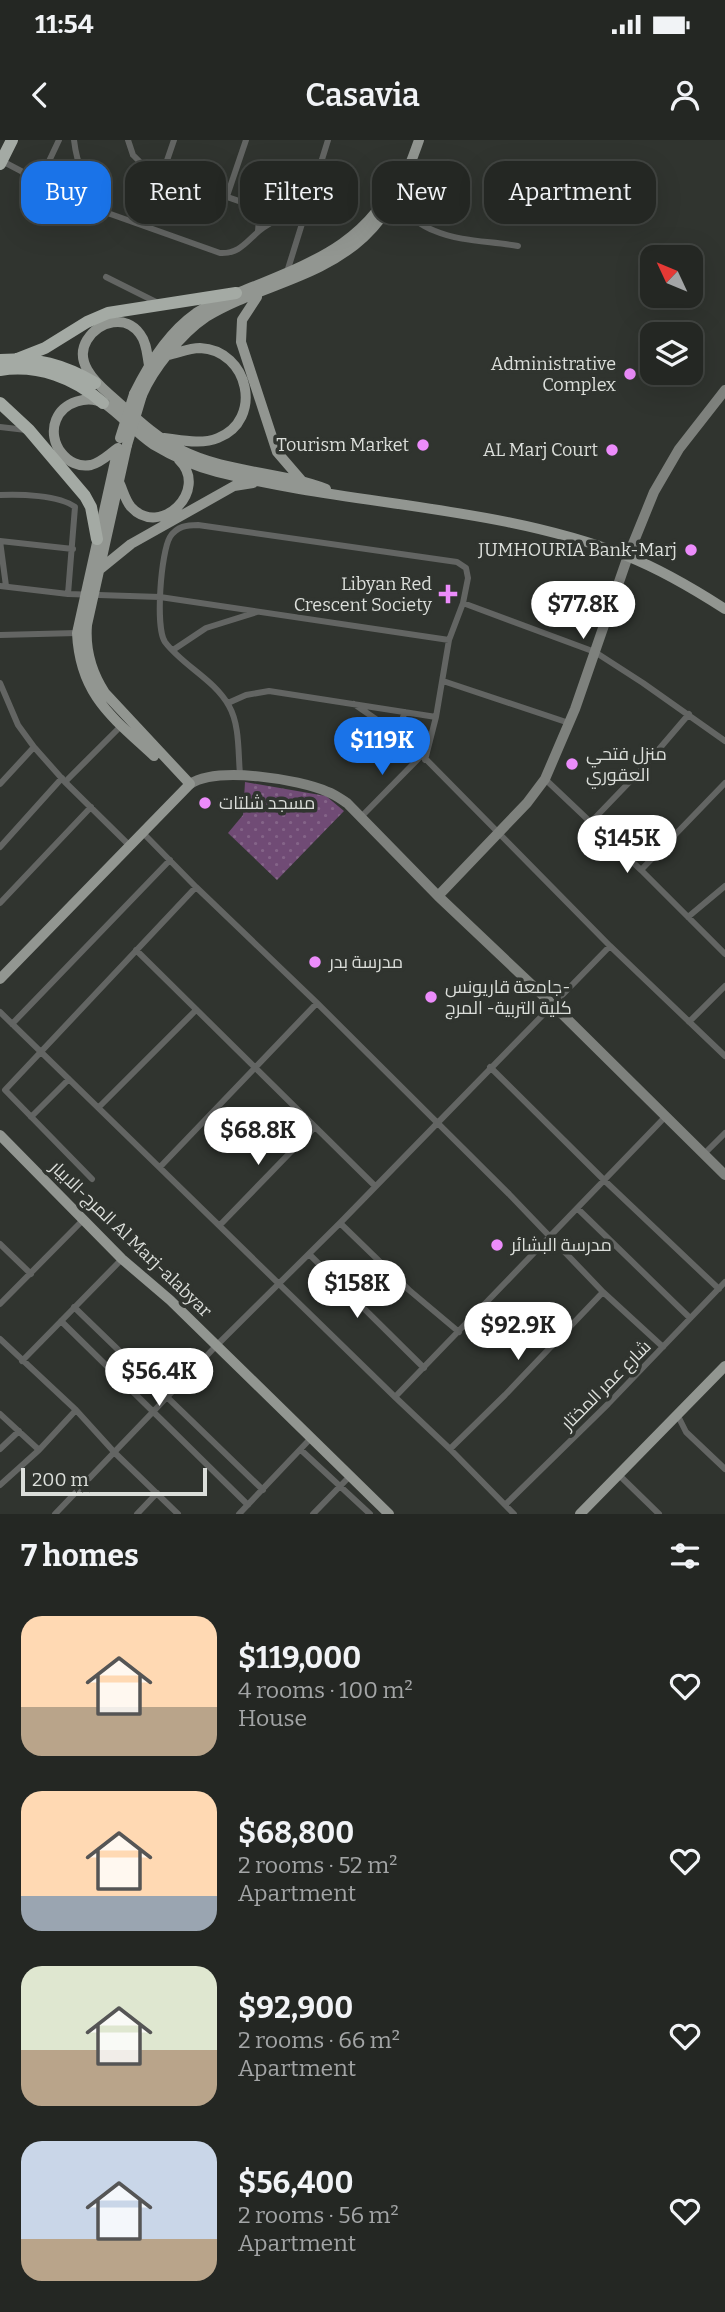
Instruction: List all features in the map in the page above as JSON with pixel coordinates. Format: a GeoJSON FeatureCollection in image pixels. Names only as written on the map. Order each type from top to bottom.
{"type":"FeatureCollection","features":[{"type":"Feature","properties":{"kind":"highway"},"geometry":{"type":"LineString","coordinates":[[1,163],[12,140]]}},
{"type":"Feature","properties":{"kind":"highway"},"geometry":{"type":"LineString","coordinates":[[10,360],[55,343],[96,317],[159,304],[236,293]]}},
{"type":"Feature","properties":{"kind":"highway"},"geometry":{"type":"LineString","coordinates":[[0,352],[10,360],[52,363],[66,367],[95,383]]}},
{"type":"Feature","properties":{"kind":"highway"},"geometry":{"type":"LineString","coordinates":[[0,370],[25,369],[53,374],[90,391],[103,403]]}},
{"type":"Feature","properties":{"kind":"highway"},"geometry":{"type":"LineString","coordinates":[[0,403],[29,430],[85,496],[91,507],[97,539]]}},
{"type":"Feature","properties":{"kind":"main road"},"geometry":{"type":"LineString","coordinates":[[188,786],[121,726],[90,689],[81,665],[81,634],[97,539],[138,394],[149,365],[191,317],[236,293],[331,252],[366,223],[393,189],[412,140]]}},
{"type":"Feature","properties":{"kind":"main road"},"geometry":{"type":"LineString","coordinates":[[412,161],[419,140]]}},
{"type":"Feature","properties":{"kind":"main road"},"geometry":{"type":"LineString","coordinates":[[138,394],[168,355],[208,316],[328,265],[365,236],[375,224]]}},
{"type":"Feature","properties":{"kind":"main road"},"geometry":{"type":"LineString","coordinates":[[269,280],[242,320],[241,342],[278,452],[302,481]]}},
{"type":"Feature","properties":{"kind":"main road"},"geometry":{"type":"LineString","coordinates":[[149,365],[140,333],[127,323],[106,323],[96,328],[85,344],[83,359],[95,383],[160,438],[197,457],[244,470],[302,481],[341,495]]}},
{"type":"Feature","properties":{"kind":"main road"},"geometry":{"type":"LineString","coordinates":[[160,438],[189,441],[219,438],[234,427],[242,414],[246,398],[245,382],[238,369],[219,353],[198,348],[168,355]]}},
{"type":"Feature","properties":{"kind":"main road"},"geometry":{"type":"LineString","coordinates":[[122,444],[102,461],[85,465],[71,461],[55,443],[55,420],[68,405],[82,400],[103,403],[139,435],[197,467],[318,493],[440,510],[530,527],[628,556],[674,578],[725,609]]}},
{"type":"Feature","properties":{"kind":"main road"},"geometry":{"type":"LineString","coordinates":[[89,594],[99,570],[119,481],[122,444]]}},
{"type":"Feature","properties":{"kind":"main road"},"geometry":{"type":"LineString","coordinates":[[119,481],[129,505],[138,513],[158,517],[167,515],[182,505],[189,488],[187,470],[177,458]]}},
{"type":"Feature","properties":{"kind":"main road"},"geometry":{"type":"LineString","coordinates":[[99,570],[120,550],[234,486],[273,483]]}},
{"type":"Feature","properties":{"kind":"main road"},"geometry":{"type":"LineString","coordinates":[[81,634],[95,678],[105,693],[188,786]]}},
{"type":"Feature","properties":{"kind":"main road"},"geometry":{"type":"LineString","coordinates":[[0,979],[188,786]]}},
{"type":"Feature","properties":{"kind":"main road","name":"المرج-الابيار Al Marj-alabyar"},"geometry":{"type":"LineString","coordinates":[[0,1135],[122,1259],[170,1300],[389,1514]]}},
{"type":"Feature","properties":{"kind":"main road"},"geometry":{"type":"LineString","coordinates":[[580,1514],[677,1414],[722,1374]]}},
{"type":"Feature","properties":{"kind":"street"},"geometry":{"type":"LineString","coordinates":[[49,161],[60,140]]}},
{"type":"Feature","properties":{"kind":"street"},"geometry":{"type":"LineString","coordinates":[[74,140],[78,161]]}},
{"type":"Feature","properties":{"kind":"street"},"geometry":{"type":"LineString","coordinates":[[128,140],[138,161]]}},
{"type":"Feature","properties":{"kind":"street"},"geometry":{"type":"LineString","coordinates":[[167,161],[174,140]]}},
{"type":"Feature","properties":{"kind":"street"},"geometry":{"type":"LineString","coordinates":[[240,201],[226,196],[246,140]]}},
{"type":"Feature","properties":{"kind":"street"},"geometry":{"type":"LineString","coordinates":[[321,161],[328,140]]}},
{"type":"Feature","properties":{"kind":"street"},"geometry":{"type":"LineString","coordinates":[[1,163],[21,171]]}},
{"type":"Feature","properties":{"kind":"street"},"geometry":{"type":"LineString","coordinates":[[111,214],[220,253],[234,252],[271,224]]}},
{"type":"Feature","properties":{"kind":"street"},"geometry":{"type":"LineString","coordinates":[[258,231],[259,224]]}},
{"type":"Feature","properties":{"kind":"street"},"geometry":{"type":"LineString","coordinates":[[287,273],[302,224]]}},
{"type":"Feature","properties":{"kind":"street"},"geometry":{"type":"LineString","coordinates":[[422,224],[435,232],[460,238],[518,246]]}},
{"type":"Feature","properties":{"kind":"street"},"geometry":{"type":"LineString","coordinates":[[106,277],[159,304]]}},
{"type":"Feature","properties":{"kind":"street"},"geometry":{"type":"LineString","coordinates":[[438,896],[533,796],[545,779],[569,723],[648,507],[679,449],[725,390]]}},
{"type":"Feature","properties":{"kind":"street"},"geometry":{"type":"LineString","coordinates":[[0,427],[29,430]]}},
{"type":"Feature","properties":{"kind":"street"},"geometry":{"type":"LineString","coordinates":[[0,495],[11,494],[69,503],[75,507],[68,594]]}},
{"type":"Feature","properties":{"kind":"street"},"geometry":{"type":"LineString","coordinates":[[240,774],[235,723],[228,703],[173,650],[162,635],[160,597],[169,538],[176,530],[186,525],[198,525],[457,562],[467,571],[463,603],[449,640],[436,717],[423,758],[361,817]]}},
{"type":"Feature","properties":{"kind":"street"},"geometry":{"type":"LineString","coordinates":[[73,549],[0,541],[3,586],[68,594],[160,597],[449,640]]}},
{"type":"Feature","properties":{"kind":"street"},"geometry":{"type":"LineString","coordinates":[[463,603],[595,652],[725,741]]}},
{"type":"Feature","properties":{"kind":"street"},"geometry":{"type":"LineString","coordinates":[[173,650],[206,628],[260,611]]}},
{"type":"Feature","properties":{"kind":"street"},"geometry":{"type":"LineString","coordinates":[[0,635],[81,634]]}},
{"type":"Feature","properties":{"kind":"street"},"geometry":{"type":"LineString","coordinates":[[443,681],[569,723]]}},
{"type":"Feature","properties":{"kind":"street"},"geometry":{"type":"LineString","coordinates":[[0,683],[18,725],[34,747],[63,780],[130,846]]}},
{"type":"Feature","properties":{"kind":"street"},"geometry":{"type":"LineString","coordinates":[[228,703],[246,695],[269,691],[436,717]]}},
{"type":"Feature","properties":{"kind":"street"},"geometry":{"type":"LineString","coordinates":[[354,704],[397,732],[610,946],[725,1056]]}},
{"type":"Feature","properties":{"kind":"street"},"geometry":{"type":"LineString","coordinates":[[397,732],[405,712]]}},
{"type":"Feature","properties":{"kind":"street"},"geometry":{"type":"LineString","coordinates":[[591,822],[642,769],[689,714]]}},
{"type":"Feature","properties":{"kind":"street"},"geometry":{"type":"LineString","coordinates":[[0,847],[63,780],[121,726]]}},
{"type":"Feature","properties":{"kind":"street"},"geometry":{"type":"LineString","coordinates":[[0,784],[34,747]]}},
{"type":"Feature","properties":{"kind":"street"},"geometry":{"type":"LineString","coordinates":[[188,786],[204,777],[240,774],[295,783],[330,793],[346,803],[725,1175]]}},
{"type":"Feature","properties":{"kind":"street"},"geometry":{"type":"LineString","coordinates":[[545,779],[725,954]]}},
{"type":"Feature","properties":{"kind":"street"},"geometry":{"type":"LineString","coordinates":[[641,870],[725,783]]}},
{"type":"Feature","properties":{"kind":"street"},"geometry":{"type":"LineString","coordinates":[[0,903],[91,807]]}},
{"type":"Feature","properties":{"kind":"street"},"geometry":{"type":"LineString","coordinates":[[144,834],[317,1003],[603,1292],[663,1347]]}},
{"type":"Feature","properties":{"kind":"street"},"geometry":{"type":"LineString","coordinates":[[12,1024],[170,860]]}},
{"type":"Feature","properties":{"kind":"street"},"geometry":{"type":"LineString","coordinates":[[688,917],[725,886]]}},
{"type":"Feature","properties":{"kind":"street"},"geometry":{"type":"LineString","coordinates":[[92,1179],[5,1090],[197,887]]}},
{"type":"Feature","properties":{"kind":"street"},"geometry":{"type":"LineString","coordinates":[[55,1514],[216,1346],[610,946]]}},
{"type":"Feature","properties":{"kind":"street"},"geometry":{"type":"LineString","coordinates":[[136,950],[376,1186]]}},
{"type":"Feature","properties":{"kind":"street"},"geometry":{"type":"LineString","coordinates":[[689,1022],[725,986]]}},
{"type":"Feature","properties":{"kind":"street"},"geometry":{"type":"LineString","coordinates":[[160,1167],[317,1003]]}},
{"type":"Feature","properties":{"kind":"street"},"geometry":{"type":"LineString","coordinates":[[99,1107],[196,1010]]}},
{"type":"Feature","properties":{"kind":"street"},"geometry":{"type":"LineString","coordinates":[[0,1012],[514,1514]]}},
{"type":"Feature","properties":{"kind":"street"},"geometry":{"type":"LineString","coordinates":[[490,1067],[719,1289]]}},
{"type":"Feature","properties":{"kind":"street"},"geometry":{"type":"LineString","coordinates":[[32,1117],[69,1079]]}},
{"type":"Feature","properties":{"kind":"street"},"geometry":{"type":"LineString","coordinates":[[395,1397],[666,1116]]}},
{"type":"Feature","properties":{"kind":"street"},"geometry":{"type":"LineString","coordinates":[[220,1225],[315,1127]]}},
{"type":"Feature","properties":{"kind":"street"},"geometry":{"type":"LineString","coordinates":[[704,1154],[725,1133]]}},
{"type":"Feature","properties":{"kind":"street"},"geometry":{"type":"LineString","coordinates":[[578,1209],[690,1318]]}},
{"type":"Feature","properties":{"kind":"street"},"geometry":{"type":"LineString","coordinates":[[0,1304],[83,1220]]}},
{"type":"Feature","properties":{"kind":"street"},"geometry":{"type":"LineString","coordinates":[[340,1223],[409,1290],[459,1332]]}},
{"type":"Feature","properties":{"kind":"street"},"geometry":{"type":"LineString","coordinates":[[0,1244],[31,1273]]}},
{"type":"Feature","properties":{"kind":"street"},"geometry":{"type":"LineString","coordinates":[[309,1254],[424,1368]]}},
{"type":"Feature","properties":{"kind":"street"},"geometry":{"type":"LineString","coordinates":[[22,1361],[122,1259]]}},
{"type":"Feature","properties":{"kind":"street","name":"شارع عمر المختار"},"geometry":{"type":"LineString","coordinates":[[505,1505],[725,1282]]}},
{"type":"Feature","properties":{"kind":"street"},"geometry":{"type":"LineString","coordinates":[[450,1449],[603,1292]]}},
{"type":"Feature","properties":{"kind":"street"},"geometry":{"type":"LineString","coordinates":[[74,1307],[263,1490]]}},
{"type":"Feature","properties":{"kind":"street"},"geometry":{"type":"LineString","coordinates":[[61,1321],[248,1505]]}},
{"type":"Feature","properties":{"kind":"street"},"geometry":{"type":"LineString","coordinates":[[0,1339],[76,1410],[115,1453],[178,1514]]}},
{"type":"Feature","properties":{"kind":"street"},"geometry":{"type":"LineString","coordinates":[[0,1485],[76,1410]]}},
{"type":"Feature","properties":{"kind":"street"},"geometry":{"type":"LineString","coordinates":[[0,1414],[38,1450]]}},
{"type":"Feature","properties":{"kind":"street"},"geometry":{"type":"LineString","coordinates":[[677,1414],[687,1432],[725,1469]]}},
{"type":"Feature","properties":{"kind":"street"},"geometry":{"type":"LineString","coordinates":[[0,1449],[19,1431]]}},
{"type":"Feature","properties":{"kind":"street"},"geometry":{"type":"LineString","coordinates":[[239,1514],[311,1438]]}},
{"type":"Feature","properties":{"kind":"street"},"geometry":{"type":"LineString","coordinates":[[301,1450],[370,1514]]}},
{"type":"Feature","properties":{"kind":"street"},"geometry":{"type":"LineString","coordinates":[[618,1474],[659,1514]]}},
{"type":"Feature","properties":{"kind":"street"},"geometry":{"type":"LineString","coordinates":[[313,1514],[350,1476]]}},
{"type":"Feature","properties":{"kind":"street"},"geometry":{"type":"LineString","coordinates":[[137,1514],[157,1493]]}},
{"type":"Feature","properties":{"kind":"shaded area"},"geometry":{"type":"Polygon","coordinates":[[[245,782],[326,796],[344,811],[277,880],[228,833],[243,815],[245,782]]]}},
{"type":"Feature","properties":{"kind":"place","name":"Administrative Complex"},"geometry":{"type":"Point","coordinates":[630,374]}},
{"type":"Feature","properties":{"kind":"place","name":"Tourism Market"},"geometry":{"type":"Point","coordinates":[423,445]}},
{"type":"Feature","properties":{"kind":"place","name":"AL Marj Court"},"geometry":{"type":"Point","coordinates":[612,450]}},
{"type":"Feature","properties":{"kind":"place","name":"JUMHOURIA Bank-Marj"},"geometry":{"type":"Point","coordinates":[691,550]}},
{"type":"Feature","properties":{"kind":"place","name":"Libyan Red Crescent Society"},"geometry":{"type":"Point","coordinates":[448,594]}},
{"type":"Feature","properties":{"kind":"place","name":"منزل فتحي العقوري"},"geometry":{"type":"Point","coordinates":[572,764]}},
{"type":"Feature","properties":{"kind":"place","name":"مسجد شلتات"},"geometry":{"type":"Point","coordinates":[205,803]}},
{"type":"Feature","properties":{"kind":"place","name":"مدرسة بدر"},"geometry":{"type":"Point","coordinates":[315,962]}},
{"type":"Feature","properties":{"kind":"place","name":"جامعة قاريونس- كلية التربية- المرج"},"geometry":{"type":"Point","coordinates":[431,997]}},
{"type":"Feature","properties":{"kind":"place","name":"مدرسة البشائر"},"geometry":{"type":"Point","coordinates":[497,1245]}}]}
